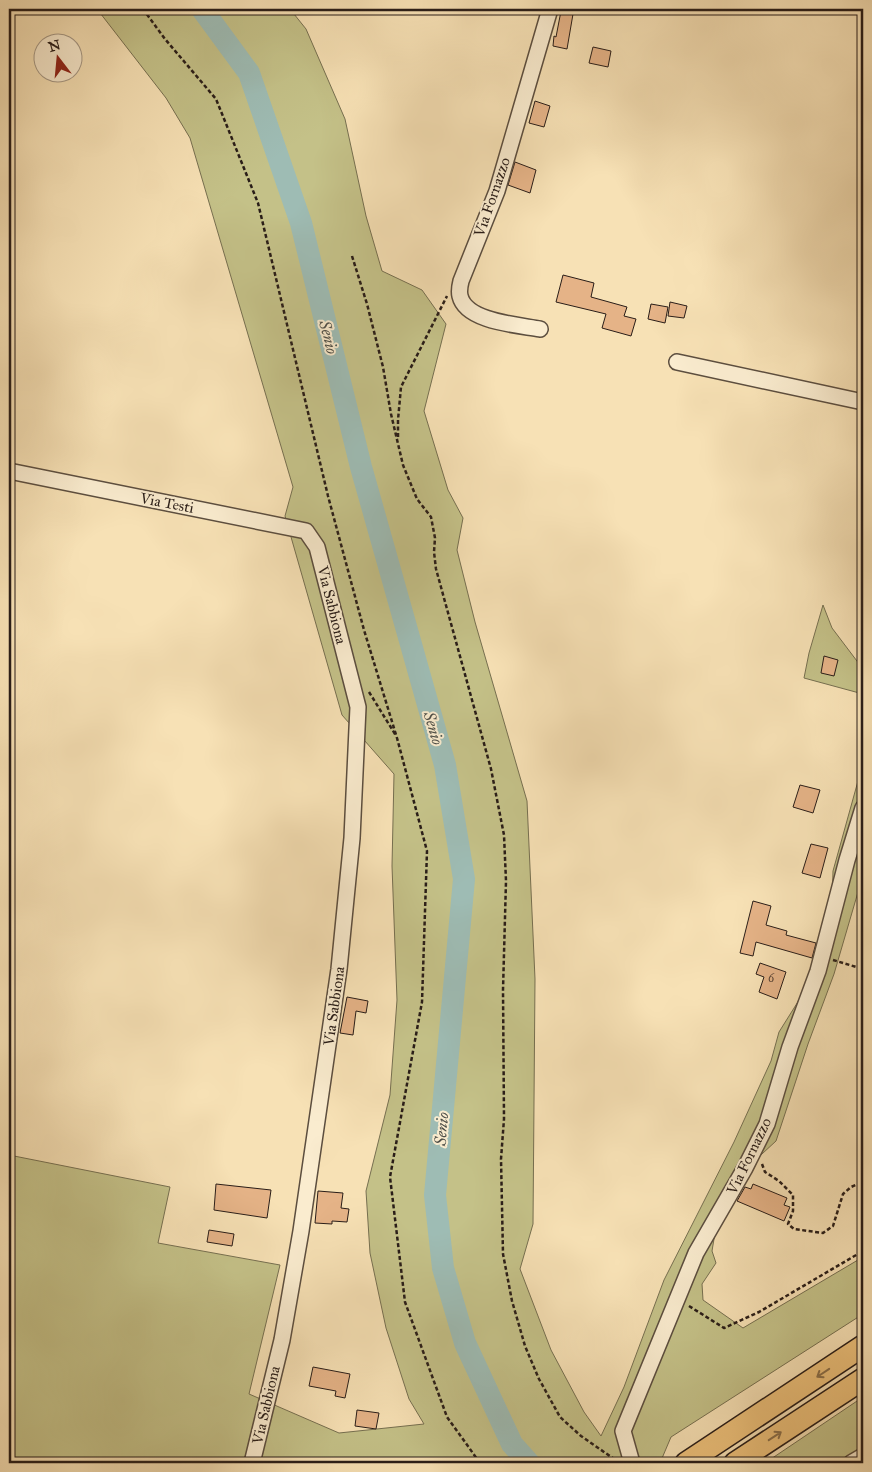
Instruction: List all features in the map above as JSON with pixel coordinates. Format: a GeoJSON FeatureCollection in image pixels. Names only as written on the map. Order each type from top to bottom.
{"type":"FeatureCollection","features":[{"type":"Feature","properties":{"kind":"highway"},"geometry":{"type":"LineString","coordinates":[[686,1463],[863,1346]]}},
{"type":"Feature","properties":{"kind":"highway"},"geometry":{"type":"LineString","coordinates":[[735,1463],[863,1379]]}},
{"type":"Feature","properties":{"kind":"street","name":"Via Fornazzo"},"geometry":{"type":"LineString","coordinates":[[540,329],[488,320],[464,306],[459,295],[461,280],[497,191],[550,9]]}},
{"type":"Feature","properties":{"kind":"street"},"geometry":{"type":"LineString","coordinates":[[677,362],[863,402]]}},
{"type":"Feature","properties":{"kind":"street","name":"Via Testi"},"geometry":{"type":"LineString","coordinates":[[9,470],[306,531],[317,547]]}},
{"type":"Feature","properties":{"kind":"street","name":"Via Sabbiona"},"geometry":{"type":"LineString","coordinates":[[252,1463],[282,1340],[301,1231],[340,969],[352,838],[358,707],[317,547]]}},
{"type":"Feature","properties":{"kind":"street","name":"Via Fornazzo"},"geometry":{"type":"LineString","coordinates":[[632,1463],[623,1430],[696,1253],[745,1168],[767,1124],[790,1047],[820,962],[863,808]]}},
{"type":"Feature","properties":{"kind":"street"},"geometry":{"type":"LineString","coordinates":[[851,1463],[863,1456]]}},
{"type":"Feature","properties":{"kind":"path"},"geometry":{"type":"LineString","coordinates":[[143,9],[165,39],[216,99],[258,203],[328,496],[364,630],[397,738],[426,851],[422,1002],[390,1177],[405,1302],[447,1417],[480,1463]]}},
{"type":"Feature","properties":{"kind":"path"},"geometry":{"type":"LineString","coordinates":[[352,256],[367,304],[383,367],[391,414],[404,465],[418,499],[431,517],[435,538],[436,569],[491,769],[504,835],[506,882],[503,990],[505,1067],[501,1159],[503,1254],[512,1301],[525,1346],[539,1379],[560,1416],[581,1436],[621,1463]]}},
{"type":"Feature","properties":{"kind":"path"},"geometry":{"type":"LineString","coordinates":[[399,441],[400,387],[433,320],[450,291],[461,280]]}},
{"type":"Feature","properties":{"kind":"path"},"geometry":{"type":"LineString","coordinates":[[820,962],[833,960],[863,969]]}},
{"type":"Feature","properties":{"kind":"path"},"geometry":{"type":"LineString","coordinates":[[764,1156],[762,1164],[764,1172],[779,1181],[793,1195],[793,1211],[788,1224],[794,1229],[823,1233],[828,1230],[833,1226],[843,1194],[851,1187],[863,1182]]}},
{"type":"Feature","properties":{"kind":"path"},"geometry":{"type":"LineString","coordinates":[[677,1299],[724,1328],[758,1312],[863,1251]]}},
{"type":"Feature","properties":{"kind":"shaded area"},"geometry":{"type":"Polygon","coordinates":[[[97,9],[290,9],[306,29],[345,119],[366,216],[382,271],[422,290],[446,324],[424,411],[448,490],[463,518],[457,550],[475,622],[527,801],[535,979],[533,1224],[520,1269],[551,1350],[584,1412],[601,1436],[624,1387],[664,1280],[734,1142],[771,1061],[779,1032],[831,949],[833,871],[863,763],[863,875],[834,974],[808,1044],[776,1141],[722,1191],[712,1251],[716,1263],[702,1284],[703,1300],[743,1328],[863,1257],[863,1314],[671,1437],[660,1463],[9,1463],[9,1155],[170,1187],[158,1243],[280,1265],[249,1394],[339,1433],[424,1424],[409,1399],[386,1328],[370,1253],[366,1191],[390,1095],[397,1000],[392,866],[394,774],[342,715],[285,516],[293,487],[190,138],[166,98],[97,9]]]}},
{"type":"Feature","properties":{"kind":"shaded area"},"geometry":{"type":"Polygon","coordinates":[[[823,605],[832,628],[863,669],[863,694],[804,678],[823,605]]]}},
{"type":"Feature","properties":{"kind":"shaded area"},"geometry":{"type":"Polygon","coordinates":[[[863,1397],[863,1463],[765,1463],[863,1397]]]}},
{"type":"Feature","properties":{"kind":"building"},"geometry":{"type":"Polygon","coordinates":[[[561,11],[573,14],[567,49],[553,46],[561,11]]]}},
{"type":"Feature","properties":{"kind":"building"},"geometry":{"type":"Polygon","coordinates":[[[593,47],[611,51],[608,67],[589,63],[593,47]]]}},
{"type":"Feature","properties":{"kind":"building"},"geometry":{"type":"Polygon","coordinates":[[[535,101],[550,106],[544,127],[529,123],[535,101]]]}},
{"type":"Feature","properties":{"kind":"building"},"geometry":{"type":"Polygon","coordinates":[[[515,162],[536,170],[530,193],[508,185],[515,162]]]}},
{"type":"Feature","properties":{"kind":"building"},"geometry":{"type":"Polygon","coordinates":[[[563,275],[594,283],[591,297],[627,307],[624,316],[636,319],[631,336],[602,328],[606,314],[556,302],[563,275]]]}},
{"type":"Feature","properties":{"kind":"building"},"geometry":{"type":"Polygon","coordinates":[[[670,302],[687,306],[684,318],[668,316],[670,302]]]}},
{"type":"Feature","properties":{"kind":"building"},"geometry":{"type":"Polygon","coordinates":[[[651,304],[668,307],[665,323],[648,319],[651,304]]]}},
{"type":"Feature","properties":{"kind":"building"},"geometry":{"type":"Polygon","coordinates":[[[824,656],[838,660],[834,676],[821,673],[824,656]]]}},
{"type":"Feature","properties":{"kind":"building"},"geometry":{"type":"Polygon","coordinates":[[[800,785],[820,790],[813,813],[793,807],[800,785]]]}},
{"type":"Feature","properties":{"kind":"building"},"geometry":{"type":"Polygon","coordinates":[[[811,844],[828,848],[820,878],[802,873],[811,844]]]}},
{"type":"Feature","properties":{"kind":"building"},"geometry":{"type":"Polygon","coordinates":[[[753,901],[771,906],[766,925],[787,931],[786,935],[816,943],[812,958],[756,942],[753,956],[740,953],[753,901]]]}},
{"type":"Feature","properties":{"kind":"building"},"geometry":{"type":"Polygon","coordinates":[[[760,963],[786,972],[777,999],[759,992],[764,977],[756,974],[760,963]]]}},
{"type":"Feature","properties":{"kind":"building"},"geometry":{"type":"Polygon","coordinates":[[[347,997],[368,1001],[366,1013],[356,1011],[353,1035],[340,1033],[347,997]]]}},
{"type":"Feature","properties":{"kind":"building"},"geometry":{"type":"Polygon","coordinates":[[[216,1184],[271,1190],[267,1218],[214,1210],[216,1184]]]}},
{"type":"Feature","properties":{"kind":"building"},"geometry":{"type":"Polygon","coordinates":[[[753,1184],[787,1198],[784,1205],[790,1207],[784,1221],[737,1201],[745,1187],[751,1189],[753,1184]]]}},
{"type":"Feature","properties":{"kind":"building"},"geometry":{"type":"Polygon","coordinates":[[[318,1191],[343,1193],[341,1208],[349,1209],[347,1222],[332,1221],[332,1224],[315,1223],[318,1191]]]}},
{"type":"Feature","properties":{"kind":"building"},"geometry":{"type":"Polygon","coordinates":[[[209,1230],[234,1234],[232,1246],[207,1242],[209,1230]]]}},
{"type":"Feature","properties":{"kind":"building"},"geometry":{"type":"Polygon","coordinates":[[[313,1367],[350,1374],[345,1398],[335,1396],[336,1391],[309,1386],[313,1367]]]}},
{"type":"Feature","properties":{"kind":"building"},"geometry":{"type":"Polygon","coordinates":[[[357,1410],[379,1413],[376,1429],[355,1426],[357,1410]]]}},
{"type":"Feature","properties":{"kind":"waterway","name":"Senio"},"geometry":{"type":"LineString","coordinates":[[202,9],[249,73],[301,223],[361,467],[445,765],[464,879],[435,1195],[443,1268],[465,1343],[512,1444],[529,1463]]}}]}
